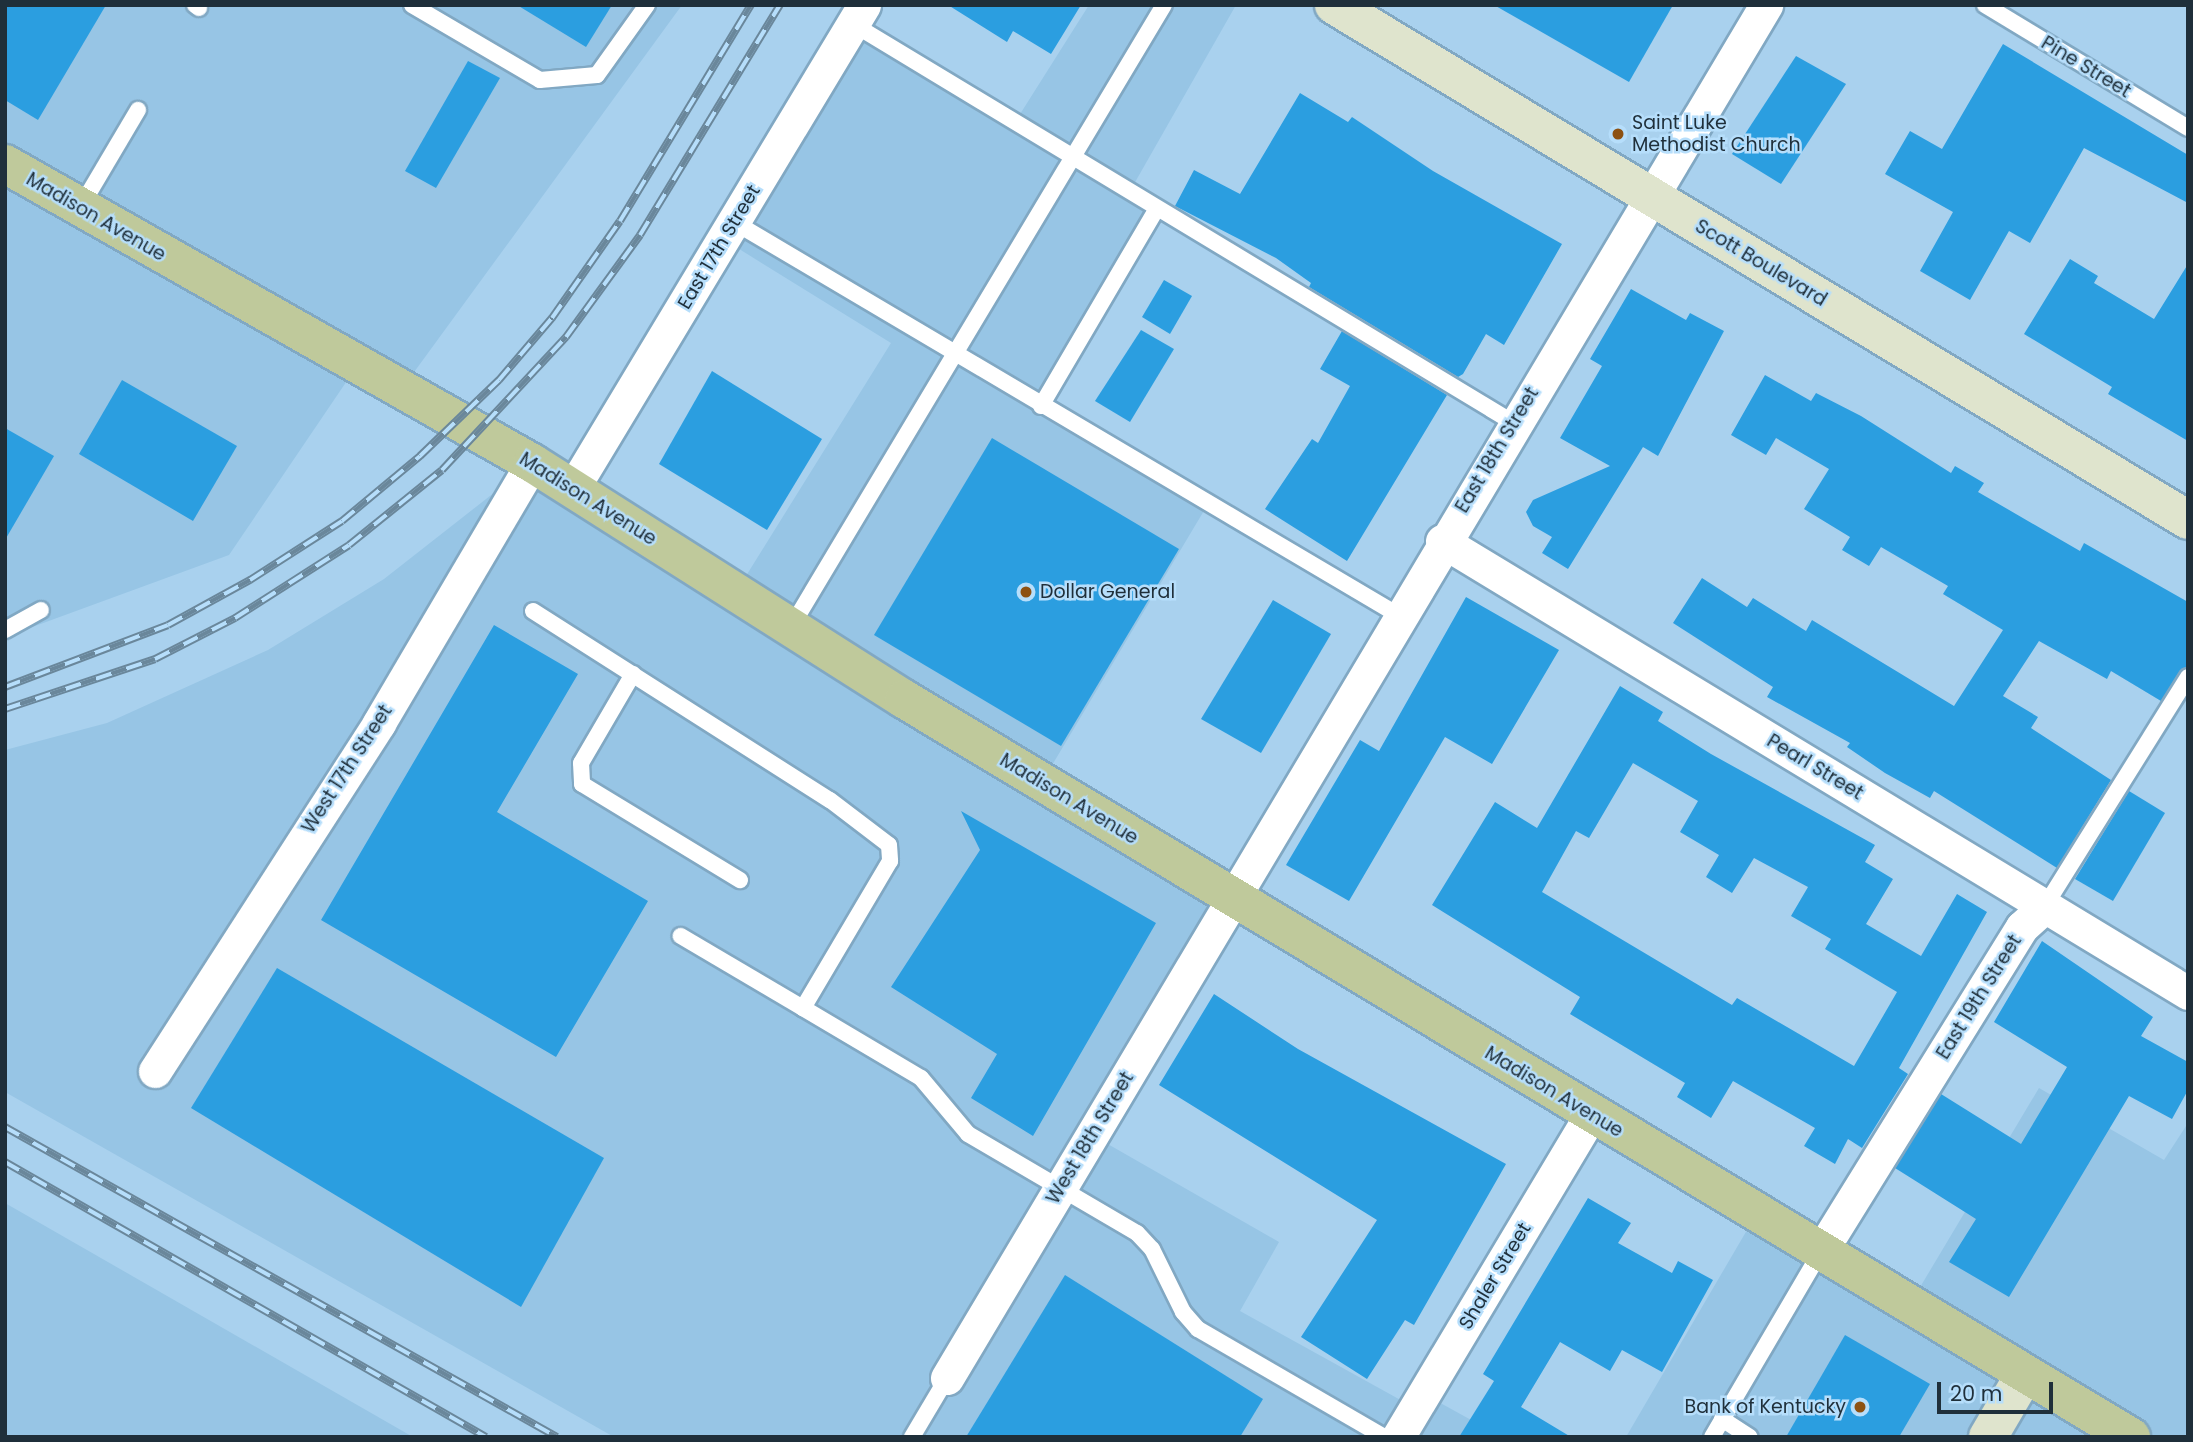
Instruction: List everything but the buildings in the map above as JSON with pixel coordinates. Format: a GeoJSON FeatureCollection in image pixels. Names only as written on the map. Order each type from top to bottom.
{"type":"FeatureCollection","features":[{"type":"Feature","properties":{"kind":"main road","name":"Scott Boulevard"},"geometry":{"type":"LineString","coordinates":[[1334,5],[2188,520]]}},
{"type":"Feature","properties":{"kind":"main road","name":"Madison Avenue"},"geometry":{"type":"LineString","coordinates":[[5,164],[532,463],[791,627],[1591,1115],[2025,1374],[2112,1432]]}},
{"type":"Feature","properties":{"kind":"main road"},"geometry":{"type":"LineString","coordinates":[[1988,1437],[2025,1374]]}},
{"type":"Feature","properties":{"kind":"street","name":"East 18th Street"},"geometry":{"type":"LineString","coordinates":[[1234,898],[1442,541],[1766,5]]}},
{"type":"Feature","properties":{"kind":"street","name":"East 17th Street"},"geometry":{"type":"LineString","coordinates":[[573,488],[859,15]]}},
{"type":"Feature","properties":{"kind":"street","name":"West 17th Street"},"geometry":{"type":"LineString","coordinates":[[155,1071],[379,723],[532,463]]}},
{"type":"Feature","properties":{"kind":"street","name":"Pearl Street"},"geometry":{"type":"LineString","coordinates":[[1442,541],[2188,993]]}},
{"type":"Feature","properties":{"kind":"street","name":"West 18th Street"},"geometry":{"type":"LineString","coordinates":[[947,1378],[1234,898]]}},
{"type":"Feature","properties":{"kind":"street","name":"East 19th Street"},"geometry":{"type":"LineString","coordinates":[[1821,1251],[2022,927],[2045,906]]}},
{"type":"Feature","properties":{"kind":"street","name":"Shaler Street"},"geometry":{"type":"LineString","coordinates":[[1398,1437],[1591,1115]]}},
{"type":"Feature","properties":{"kind":"lane"},"geometry":{"type":"LineString","coordinates":[[412,5],[540,80],[597,75],[647,5]]}},
{"type":"Feature","properties":{"kind":"lane"},"geometry":{"type":"LineString","coordinates":[[791,627],[1164,5]]}},
{"type":"Feature","properties":{"kind":"lane","name":"Pine Street"},"geometry":{"type":"LineString","coordinates":[[1985,5],[2188,128]]}},
{"type":"Feature","properties":{"kind":"lane"},"geometry":{"type":"LineString","coordinates":[[859,15],[1073,157],[1514,423]]}},
{"type":"Feature","properties":{"kind":"lane"},"geometry":{"type":"LineString","coordinates":[[80,208],[138,110]]}},
{"type":"Feature","properties":{"kind":"lane"},"geometry":{"type":"LineString","coordinates":[[1041,406],[1157,208]]}},
{"type":"Feature","properties":{"kind":"lane"},"geometry":{"type":"LineString","coordinates":[[734,222],[954,355],[1398,615]]}},
{"type":"Feature","properties":{"kind":"lane"},"geometry":{"type":"LineString","coordinates":[[5,629],[41,610]]}},
{"type":"Feature","properties":{"kind":"lane"},"geometry":{"type":"LineString","coordinates":[[533,611],[830,800],[889,845],[890,861],[803,1008]]}},
{"type":"Feature","properties":{"kind":"lane"},"geometry":{"type":"LineString","coordinates":[[633,674],[581,763],[582,784],[740,880]]}},
{"type":"Feature","properties":{"kind":"lane","name":"East 19th Street"},"geometry":{"type":"LineString","coordinates":[[2045,906],[2188,677]]}},
{"type":"Feature","properties":{"kind":"lane"},"geometry":{"type":"LineString","coordinates":[[681,936],[921,1078],[968,1134],[1059,1191],[1137,1233],[1152,1249],[1183,1312],[1198,1329],[1384,1437]]}},
{"type":"Feature","properties":{"kind":"lane"},"geometry":{"type":"LineString","coordinates":[[1712,1437],[1821,1251]]}},
{"type":"Feature","properties":{"kind":"lane"},"geometry":{"type":"LineString","coordinates":[[912,1437],[947,1378]]}},
{"type":"Feature","properties":{"kind":"lane"},"geometry":{"type":"LineString","coordinates":[[1722,1419],[1750,1437]]}},
{"type":"Feature","properties":{"kind":"shaded area"},"geometry":{"type":"Polygon","coordinates":[[[5,5],[682,5],[401,390],[357,366],[229,555],[5,637],[5,5]]]}},
{"type":"Feature","properties":{"kind":"shaded area"},"geometry":{"type":"Polygon","coordinates":[[[1089,5],[1236,5],[1130,191],[1157,208],[1042,406],[1208,504],[1042,782],[1234,898],[1092,1135],[1279,1242],[1240,1311],[1415,1408],[1424,1394],[1502,1437],[614,1437],[5,1092],[5,750],[107,723],[268,650],[384,579],[532,463],[736,592],[891,343],[723,239],[853,24],[1015,122],[1089,5]]]}},
{"type":"Feature","properties":{"kind":"shaded area"},"geometry":{"type":"Polygon","coordinates":[[[2039,1088],[2164,1160],[2188,1123],[2188,1437],[1626,1437],[1757,1213],[1910,1304],[2039,1088]]]}},
{"type":"Feature","properties":{"kind":"shaded area"},"geometry":{"type":"Polygon","coordinates":[[[5,1203],[413,1437],[5,1437],[5,1203]]]}},
{"type":"Feature","properties":{"kind":"railway"},"geometry":{"type":"LineString","coordinates":[[5,687],[168,625],[250,580],[342,521],[420,456],[499,380],[552,318],[620,221],[751,5]]}},
{"type":"Feature","properties":{"kind":"railway"},"geometry":{"type":"LineString","coordinates":[[5,709],[155,659],[235,618],[349,545],[442,470],[566,337],[640,235],[780,5]]}},
{"type":"Feature","properties":{"kind":"railway"},"geometry":{"type":"LineString","coordinates":[[5,1127],[557,1437]]}},
{"type":"Feature","properties":{"kind":"railway"},"geometry":{"type":"LineString","coordinates":[[5,1162],[486,1437]]}},
{"type":"Feature","properties":{"kind":"place","name":"Saint Luke Methodist Church"},"geometry":{"type":"Point","coordinates":[1618,134]}},
{"type":"Feature","properties":{"kind":"place","name":"Dollar General"},"geometry":{"type":"Point","coordinates":[1026,592]}},
{"type":"Feature","properties":{"kind":"place","name":"Bank of Kentucky"},"geometry":{"type":"Point","coordinates":[1860,1407]}}]}
